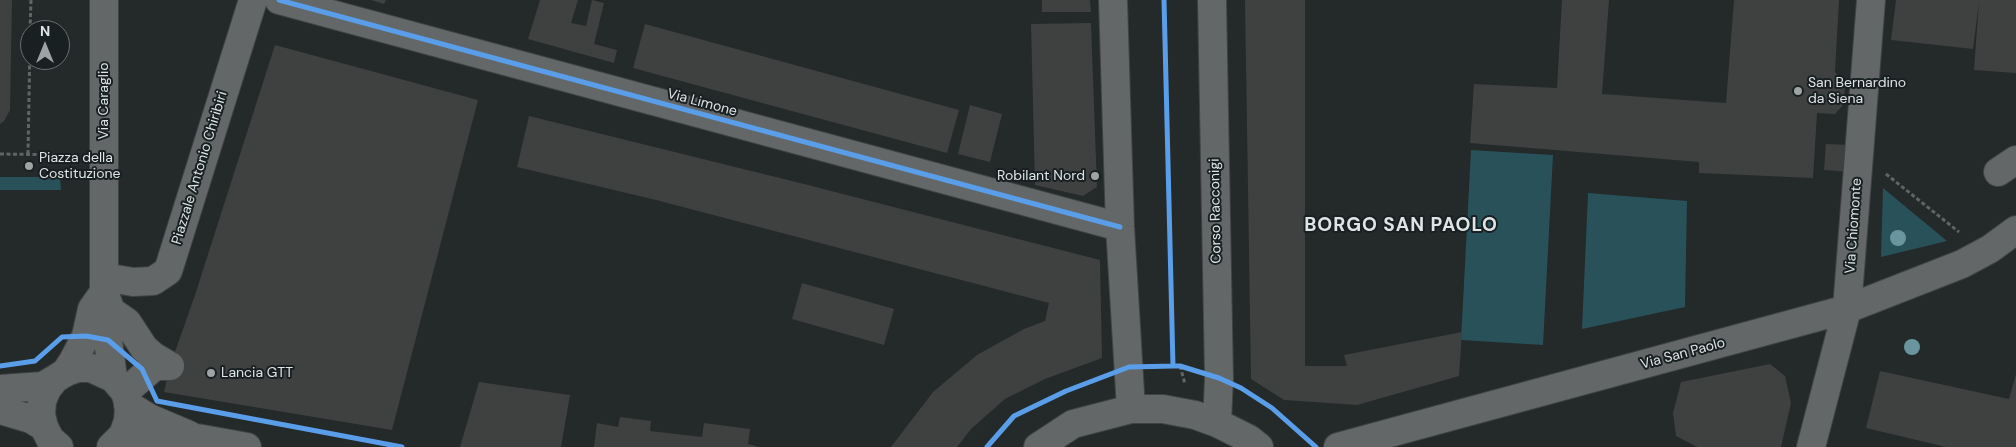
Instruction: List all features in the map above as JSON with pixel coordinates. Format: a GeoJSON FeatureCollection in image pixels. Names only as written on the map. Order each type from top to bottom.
{"type":"FeatureCollection","features":[{"type":"Feature","properties":{"kind":"street","name":"Via Caraglio"},"geometry":{"type":"LineString","coordinates":[[104,0],[108,340],[128,421],[115,443]]}},
{"type":"Feature","properties":{"kind":"street","name":"Piazzale Antonio Chiribiri"},"geometry":{"type":"LineString","coordinates":[[106,293],[133,282],[153,281],[168,271],[253,0]]}},
{"type":"Feature","properties":{"kind":"street","name":"Via Limone"},"geometry":{"type":"LineString","coordinates":[[279,0],[1120,227]]}},
{"type":"Feature","properties":{"kind":"street"},"geometry":{"type":"LineString","coordinates":[[1113,0],[1120,227],[1131,410]]}},
{"type":"Feature","properties":{"kind":"street","name":"Corso Racconigi"},"geometry":{"type":"LineString","coordinates":[[1212,0],[1219,378],[1217,422]]}},
{"type":"Feature","properties":{"kind":"street","name":"Via Chiomonte"},"geometry":{"type":"LineString","coordinates":[[1811,447],[1847,309],[1871,0]]}},
{"type":"Feature","properties":{"kind":"street","name":"Via San Paolo"},"geometry":{"type":"LineString","coordinates":[[1338,447],[1847,309],[1962,264],[2003,252],[2016,230]]}},
{"type":"Feature","properties":{"kind":"street"},"geometry":{"type":"LineString","coordinates":[[51,437],[41,415],[42,401],[47,389],[73,361],[86,336],[92,309],[106,293],[144,348],[170,366],[155,366],[122,392]]}},
{"type":"Feature","properties":{"kind":"street"},"geometry":{"type":"LineString","coordinates":[[0,389],[44,386],[78,368],[92,368],[122,392],[149,418],[197,438],[247,447]]}},
{"type":"Feature","properties":{"kind":"street"},"geometry":{"type":"LineString","coordinates":[[1038,447],[1073,424],[1131,410],[1163,409],[1195,415],[1217,422],[1249,439],[1259,447]]}},
{"type":"Feature","properties":{"kind":"street"},"geometry":{"type":"LineString","coordinates":[[0,410],[32,419],[51,437]]}},
{"type":"Feature","properties":{"kind":"street"},"geometry":{"type":"LineString","coordinates":[[115,443],[139,437],[167,441],[197,438]]}},
{"type":"Feature","properties":{"kind":"path"},"geometry":{"type":"LineString","coordinates":[[30,20],[31,0]]}},
{"type":"Feature","properties":{"kind":"path"},"geometry":{"type":"LineString","coordinates":[[28,154],[29,70]]}},
{"type":"Feature","properties":{"kind":"path"},"geometry":{"type":"LineString","coordinates":[[1859,152],[1955,230],[2003,252]]}},
{"type":"Feature","properties":{"kind":"path"},"geometry":{"type":"LineString","coordinates":[[0,154],[76,155]]}},
{"type":"Feature","properties":{"kind":"path"},"geometry":{"type":"LineString","coordinates":[[1173,366],[1180,366],[1219,378]]}},
{"type":"Feature","properties":{"kind":"shaded area"},"geometry":{"type":"Polygon","coordinates":[[[1471,150],[1553,155],[1543,345],[1461,340],[1471,150]]]}},
{"type":"Feature","properties":{"kind":"shaded area"},"geometry":{"type":"Polygon","coordinates":[[[0,177],[60,177],[61,190],[0,190],[0,177]]]}},
{"type":"Feature","properties":{"kind":"shaded area"},"geometry":{"type":"Polygon","coordinates":[[[1883,188],[1947,241],[1881,257],[1883,188]]]}},
{"type":"Feature","properties":{"kind":"shaded area"},"geometry":{"type":"Polygon","coordinates":[[[1588,193],[1687,201],[1685,307],[1582,329],[1588,193]]]}},
{"type":"Feature","properties":{"kind":"building"},"geometry":{"type":"Polygon","coordinates":[[[0,0],[12,0],[10,110],[4,121],[0,124],[0,0]]]}},
{"type":"Feature","properties":{"kind":"building"},"geometry":{"type":"Polygon","coordinates":[[[371,0],[386,0],[384,4],[371,0]]]}},
{"type":"Feature","properties":{"kind":"building"},"geometry":{"type":"Polygon","coordinates":[[[540,0],[578,0],[571,23],[586,26],[592,0],[604,3],[594,44],[617,50],[614,63],[528,39],[540,0]]]}},
{"type":"Feature","properties":{"kind":"building"},"geometry":{"type":"Polygon","coordinates":[[[1042,0],[1090,0],[1091,12],[1042,12],[1042,0]]]}},
{"type":"Feature","properties":{"kind":"building"},"geometry":{"type":"Polygon","coordinates":[[[1245,0],[1305,0],[1305,366],[1347,366],[1344,355],[1462,332],[1459,376],[1357,405],[1284,400],[1251,379],[1245,0]]]}},
{"type":"Feature","properties":{"kind":"building"},"geometry":{"type":"Polygon","coordinates":[[[1562,0],[1609,0],[1602,94],[1726,103],[1734,0],[1839,0],[1835,72],[1845,84],[1844,104],[1835,114],[1817,113],[1813,178],[1699,173],[1699,162],[1470,143],[1474,84],[1557,88],[1562,0]]]}},
{"type":"Feature","properties":{"kind":"building"},"geometry":{"type":"Polygon","coordinates":[[[1896,0],[2016,0],[2016,73],[1974,70],[1979,2],[1973,49],[1891,40],[1896,0]]]}},
{"type":"Feature","properties":{"kind":"building"},"geometry":{"type":"Polygon","coordinates":[[[1091,23],[1097,187],[1083,196],[1035,185],[1031,24],[1091,23]]]}},
{"type":"Feature","properties":{"kind":"building"},"geometry":{"type":"Polygon","coordinates":[[[645,24],[959,110],[947,153],[633,68],[645,24]]]}},
{"type":"Feature","properties":{"kind":"building"},"geometry":{"type":"Polygon","coordinates":[[[275,45],[478,100],[392,430],[164,392],[170,366],[195,295],[275,45]]]}},
{"type":"Feature","properties":{"kind":"building"},"geometry":{"type":"Polygon","coordinates":[[[970,105],[1002,114],[990,162],[958,154],[970,105]]]}},
{"type":"Feature","properties":{"kind":"building"},"geometry":{"type":"Polygon","coordinates":[[[529,116],[1100,260],[1102,358],[1045,379],[1005,399],[971,429],[957,447],[891,447],[933,392],[977,355],[1024,329],[1045,321],[1049,303],[656,200],[517,167],[529,116]]]}},
{"type":"Feature","properties":{"kind":"building"},"geometry":{"type":"Polygon","coordinates":[[[1826,144],[1852,145],[1850,172],[1824,170],[1826,144]]]}},
{"type":"Feature","properties":{"kind":"building"},"geometry":{"type":"Polygon","coordinates":[[[802,283],[894,309],[884,345],[792,319],[802,283]]]}},
{"type":"Feature","properties":{"kind":"building"},"geometry":{"type":"Polygon","coordinates":[[[1770,364],[1785,376],[1791,403],[1781,447],[1697,447],[1676,436],[1673,413],[1681,382],[1770,364]]]}},
{"type":"Feature","properties":{"kind":"building"},"geometry":{"type":"Polygon","coordinates":[[[1880,371],[2009,399],[2016,374],[2016,447],[1946,447],[1866,428],[1880,371]]]}},
{"type":"Feature","properties":{"kind":"building"},"geometry":{"type":"Polygon","coordinates":[[[479,382],[570,395],[561,447],[460,447],[479,382]]]}},
{"type":"Feature","properties":{"kind":"building"},"geometry":{"type":"Polygon","coordinates":[[[620,417],[651,421],[650,431],[702,437],[704,423],[750,429],[748,444],[759,447],[594,447],[597,423],[618,427],[620,417]]]}},
{"type":"Feature","properties":{"kind":"cycle path"},"geometry":{"type":"LineString","coordinates":[[279,0],[1120,227]]}},
{"type":"Feature","properties":{"kind":"cycle path"},"geometry":{"type":"LineString","coordinates":[[1164,0],[1173,366]]}},
{"type":"Feature","properties":{"kind":"cycle path"},"geometry":{"type":"LineString","coordinates":[[0,366],[35,361],[62,337],[86,336],[108,340],[142,369],[157,401],[402,447]]}},
{"type":"Feature","properties":{"kind":"cycle path"},"geometry":{"type":"LineString","coordinates":[[987,447],[1014,416],[1066,391],[1129,367],[1173,366],[1180,366],[1219,378],[1241,388],[1272,408],[1316,447]]}},
{"type":"Feature","properties":{"kind":"place","name":"San Bernardino da Siena"},"geometry":{"type":"Point","coordinates":[1798,91]}},
{"type":"Feature","properties":{"kind":"place","name":"Piazza della Costituzione"},"geometry":{"type":"Point","coordinates":[29,166]}},
{"type":"Feature","properties":{"kind":"place","name":"Robilant Nord"},"geometry":{"type":"Point","coordinates":[1095,176]}},
{"type":"Feature","properties":{"kind":"place","name":"Lancia GTT"},"geometry":{"type":"Point","coordinates":[211,373]}},
{"type":"Feature","properties":{"kind":"district","name":"BORGO SAN PAOLO"},"geometry":{"type":"Point","coordinates":[1401,226]}}]}
